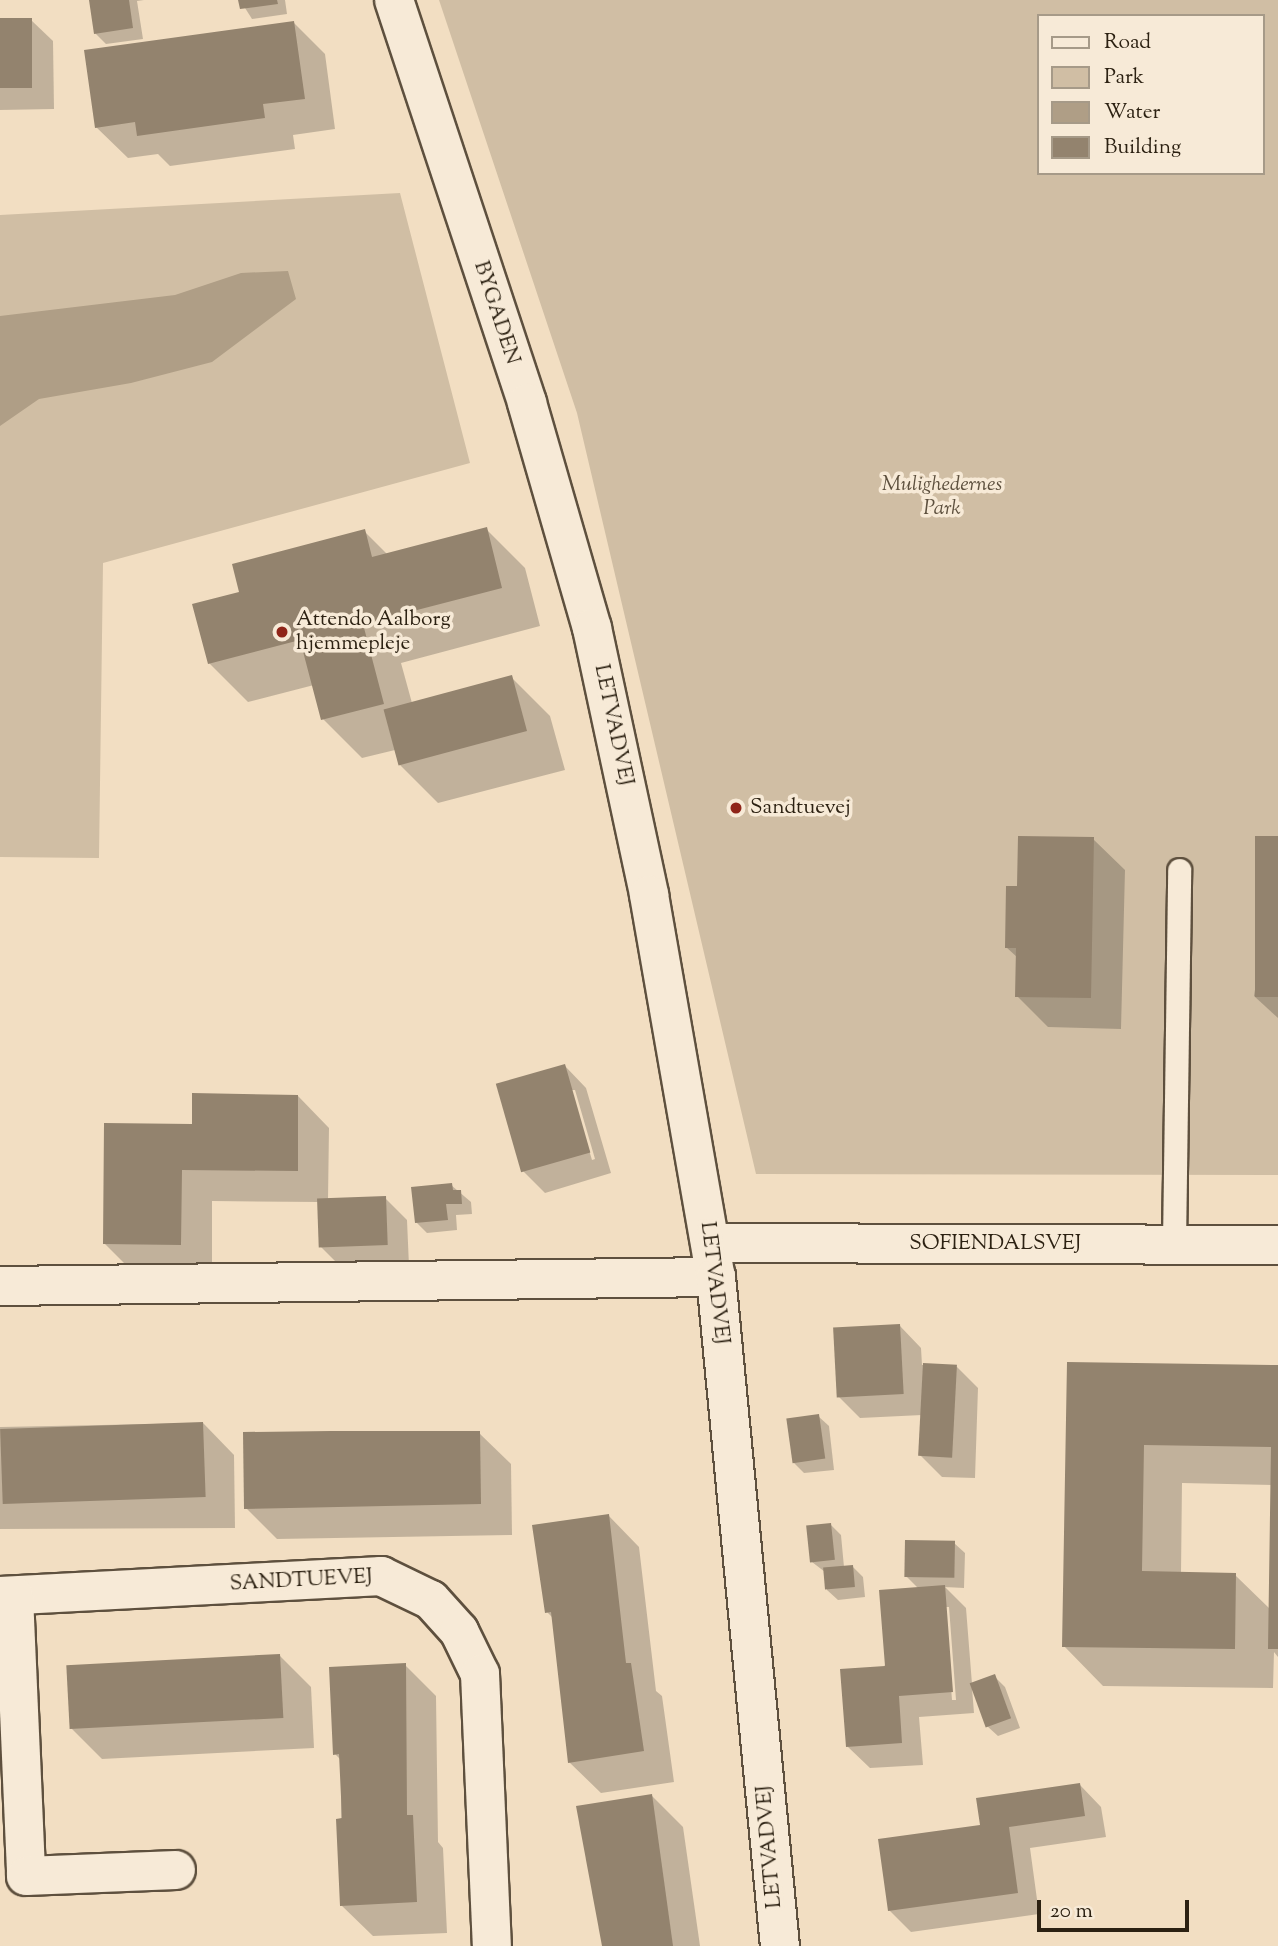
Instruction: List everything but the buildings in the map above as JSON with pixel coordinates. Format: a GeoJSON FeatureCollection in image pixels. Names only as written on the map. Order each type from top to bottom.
{"type":"FeatureCollection","features":[{"type":"Feature","properties":{"kind":"street","name":"BYGADEN"},"geometry":{"type":"LineString","coordinates":[[394,0],[527,403],[592,628]]}},
{"type":"Feature","properties":{"kind":"street","name":"LETVADVEJ"},"geometry":{"type":"LineString","coordinates":[[592,628],[649,895],[713,1260],[779,1946]]}},
{"type":"Feature","properties":{"kind":"street","name":"SOFIENDALSVEJ"},"geometry":{"type":"LineString","coordinates":[[713,1260],[1174,1244],[1278,1245]]}},
{"type":"Feature","properties":{"kind":"street"},"geometry":{"type":"LineString","coordinates":[[0,1286],[713,1260]]}},
{"type":"Feature","properties":{"kind":"street","name":"SANDTUEVEJ"},"geometry":{"type":"LineString","coordinates":[[176,1870],[26,1876],[7,1596],[380,1576],[431,1600],[459,1631],[480,1675],[492,1946]]}},
{"type":"Feature","properties":{"kind":"lane"},"geometry":{"type":"LineString","coordinates":[[1174,1244],[1179,870]]}},
{"type":"Feature","properties":{"kind":"green space","name":"Mulighedernes Park"},"geometry":{"type":"Polygon","coordinates":[[[439,0],[1278,0],[1278,1175],[756,1174],[577,413],[439,0]]]}},
{"type":"Feature","properties":{"kind":"green space"},"geometry":{"type":"Polygon","coordinates":[[[400,193],[470,463],[103,563],[99,858],[0,857],[0,215],[400,193]]]}},
{"type":"Feature","properties":{"kind":"water"},"geometry":{"type":"Polygon","coordinates":[[[288,271],[296,299],[212,362],[131,383],[39,399],[0,426],[0,316],[175,295],[241,273],[288,271]]]}},
{"type":"Feature","properties":{"kind":"place","name":"Attendo Aalborg hjemmepleje"},"geometry":{"type":"Point","coordinates":[282,632]}},
{"type":"Feature","properties":{"kind":"place","name":"Sandtuevej"},"geometry":{"type":"Point","coordinates":[736,808]}}]}
